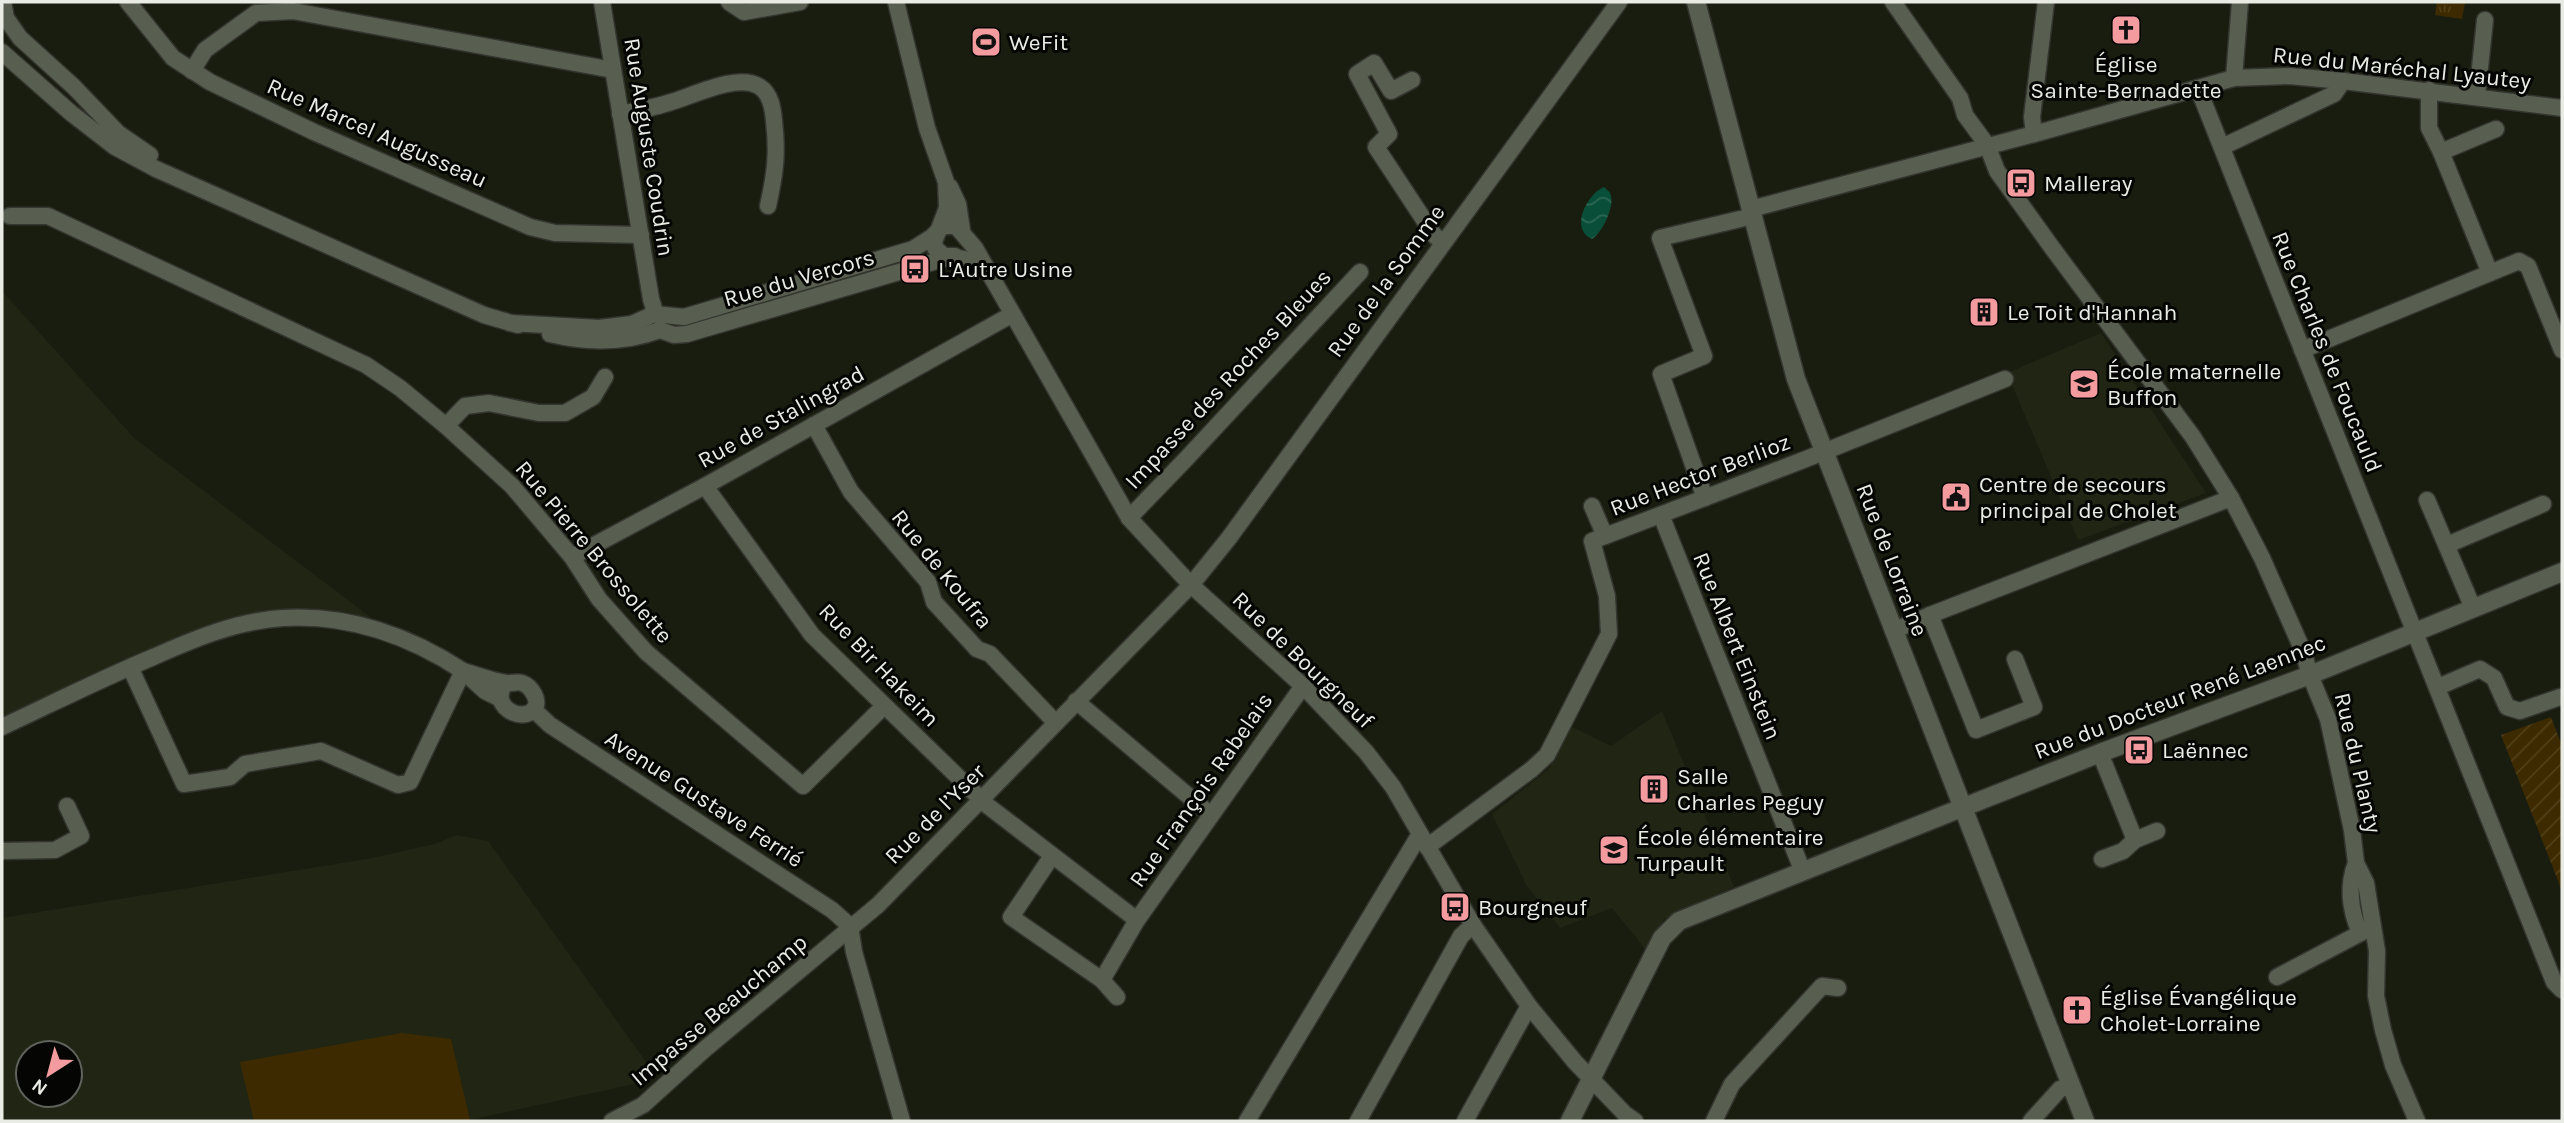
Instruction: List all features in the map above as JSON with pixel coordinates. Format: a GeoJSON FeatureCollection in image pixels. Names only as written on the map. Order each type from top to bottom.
{"type":"FeatureCollection","features":[{"type":"Feature","properties":{"kind":"main road","name":"Rue de Lorraine"},"geometry":{"type":"LineString","coordinates":[[1696,2],[1796,379],[2085,1121]]}},
{"type":"Feature","properties":{"kind":"main road","name":"Rue du Docteur René Laennec"},"geometry":{"type":"LineString","coordinates":[[1570,1121],[1662,938],[1679,921],[2100,753],[2310,675],[2562,572]]}},
{"type":"Feature","properties":{"kind":"street","name":"Rue Marcel Augusseau"},"geometry":{"type":"LineString","coordinates":[[128,2],[173,58],[210,82],[314,132],[530,227],[555,233],[640,235]]}},
{"type":"Feature","properties":{"kind":"street","name":"Rue Auguste Coudrin"},"geometry":{"type":"LineString","coordinates":[[602,2],[654,318]]}},
{"type":"Feature","properties":{"kind":"street"},"geometry":{"type":"LineString","coordinates":[[729,2],[744,12],[800,2]]}},
{"type":"Feature","properties":{"kind":"street","name":"Rue de Bourgneuf"},"geometry":{"type":"LineString","coordinates":[[896,2],[928,128],[946,182],[958,204],[964,234],[975,248],[1129,517],[1191,585],[1303,686],[1366,752],[1393,787],[1473,925],[1529,1006],[1575,1062],[1635,1121]]}},
{"type":"Feature","properties":{"kind":"street","name":"Rue de la Somme"},"geometry":{"type":"LineString","coordinates":[[1191,585],[1229,538],[1619,2]]}},
{"type":"Feature","properties":{"kind":"street","name":"Rue du Planty"},"geometry":{"type":"LineString","coordinates":[[1893,2],[1960,98],[1965,115],[1987,145],[1997,171],[2193,437],[2231,498],[2263,558],[2304,651],[2310,675],[2319,691],[2328,719],[2353,830],[2356,863],[2366,883],[2366,930],[2377,951],[2376,996],[2383,1030],[2393,1065],[2417,1121]]}},
{"type":"Feature","properties":{"kind":"street"},"geometry":{"type":"LineString","coordinates":[[2034,134],[2032,117],[2046,2]]}},
{"type":"Feature","properties":{"kind":"street"},"geometry":{"type":"LineString","coordinates":[[2234,78],[2240,2]]}},
{"type":"Feature","properties":{"kind":"street","name":"Rue du Vercors"},"geometry":{"type":"LineString","coordinates":[[2,3],[12,30],[74,87],[118,133],[137,147],[260,215]]}},
{"type":"Feature","properties":{"kind":"street"},"geometry":{"type":"LineString","coordinates":[[192,71],[205,50],[256,13],[293,11],[613,70]]}},
{"type":"Feature","properties":{"kind":"street"},"geometry":{"type":"LineString","coordinates":[[2477,96],[2485,20]]}},
{"type":"Feature","properties":{"kind":"street","name":"Rue du Vercors"},"geometry":{"type":"LineString","coordinates":[[2,52],[71,113],[115,147],[168,174],[484,315],[561,337],[627,340],[654,318],[699,314],[913,249],[937,231]]}},
{"type":"Feature","properties":{"kind":"street"},"geometry":{"type":"LineString","coordinates":[[1412,80],[1391,91],[1374,63],[1357,74],[1389,134],[1376,147],[1434,235],[1442,242]]}},
{"type":"Feature","properties":{"kind":"street","name":"Rue du Maréchal Lyautey"},"geometry":{"type":"LineString","coordinates":[[1705,498],[1661,374],[1704,356],[1660,238],[2234,78],[2290,76],[2429,90],[2562,108]]}},
{"type":"Feature","properties":{"kind":"street"},"geometry":{"type":"LineString","coordinates":[[2222,146],[2334,94],[2343,81]]}},
{"type":"Feature","properties":{"kind":"street"},"geometry":{"type":"LineString","coordinates":[[620,114],[667,104],[702,91],[741,82],[758,85],[767,93],[776,137],[776,169],[768,206]]}},
{"type":"Feature","properties":{"kind":"street","name":"Rue Charles de Foucauld"},"geometry":{"type":"LineString","coordinates":[[2198,88],[2413,632]]}},
{"type":"Feature","properties":{"kind":"street"},"geometry":{"type":"LineString","coordinates":[[2429,90],[2429,128],[2490,273]]}},
{"type":"Feature","properties":{"kind":"street"},"geometry":{"type":"LineString","coordinates":[[2441,152],[2496,129]]}},
{"type":"Feature","properties":{"kind":"street","name":"Rue de Bourgneuf"},"geometry":{"type":"LineString","coordinates":[[937,231],[947,208],[946,182]]}},
{"type":"Feature","properties":{"kind":"street","name":"Rue Pierre Brossolette"},"geometry":{"type":"LineString","coordinates":[[10,216],[48,216],[354,359],[400,388],[512,485],[572,557],[599,599],[646,652],[803,786],[884,706]]}},
{"type":"Feature","properties":{"kind":"street"},"geometry":{"type":"LineString","coordinates":[[950,257],[962,251],[964,234],[950,225],[937,231],[935,248],[944,256],[971,262],[989,274]]}},
{"type":"Feature","properties":{"kind":"street","name":"Rue du Vercors"},"geometry":{"type":"LineString","coordinates":[[654,318],[674,335],[687,334],[950,257]]}},
{"type":"Feature","properties":{"kind":"street"},"geometry":{"type":"LineString","coordinates":[[2302,350],[2519,261],[2528,266],[2562,350]]}},
{"type":"Feature","properties":{"kind":"street","name":"Impasse des Roches Bleues"},"geometry":{"type":"LineString","coordinates":[[1129,517],[1360,272]]}},
{"type":"Feature","properties":{"kind":"street","name":"Rue de Stalingrad"},"geometry":{"type":"LineString","coordinates":[[572,557],[1011,315]]}},
{"type":"Feature","properties":{"kind":"street"},"geometry":{"type":"LineString","coordinates":[[446,426],[465,406],[489,403],[539,413],[565,413],[593,397],[605,377]]}},
{"type":"Feature","properties":{"kind":"street","name":"Rue Hector Berlioz"},"geometry":{"type":"LineString","coordinates":[[1598,538],[2005,379]]}},
{"type":"Feature","properties":{"kind":"street","name":"Rue de Koufra"},"geometry":{"type":"LineString","coordinates":[[814,425],[851,492],[928,582],[934,602],[977,649],[990,654],[1055,722]]}},
{"type":"Feature","properties":{"kind":"street","name":"Rue Bir Hakeim"},"geometry":{"type":"LineString","coordinates":[[705,486],[812,635],[981,799],[1137,920]]}},
{"type":"Feature","properties":{"kind":"street"},"geometry":{"type":"LineString","coordinates":[[1893,631],[2231,498]]}},
{"type":"Feature","properties":{"kind":"street"},"geometry":{"type":"LineString","coordinates":[[2427,500],[2473,608]]}},
{"type":"Feature","properties":{"kind":"street"},"geometry":{"type":"LineString","coordinates":[[2447,545],[2543,504]]}},
{"type":"Feature","properties":{"kind":"street"},"geometry":{"type":"LineString","coordinates":[[1247,1121],[1424,840],[1532,769],[1547,755],[1609,634],[1607,596],[1592,506]]}},
{"type":"Feature","properties":{"kind":"street","name":"Rue Albert Einstein"},"geometry":{"type":"LineString","coordinates":[[1661,515],[1802,872]]}},
{"type":"Feature","properties":{"kind":"street","name":"Rue de l’Yser"},"geometry":{"type":"LineString","coordinates":[[850,926],[878,905],[1191,585]]}},
{"type":"Feature","properties":{"kind":"street"},"geometry":{"type":"LineString","coordinates":[[1930,615],[1976,730],[2034,707],[2015,659]]}},
{"type":"Feature","properties":{"kind":"street"},"geometry":{"type":"LineString","coordinates":[[2,727],[205,635],[246,623],[284,618],[338,622],[387,632],[440,656],[503,691],[522,683],[531,690],[537,703],[534,710],[526,715],[518,714],[504,706],[503,691]]}},
{"type":"Feature","properties":{"kind":"street"},"geometry":{"type":"LineString","coordinates":[[2413,632],[2438,687],[2554,982],[2562,990]]}},
{"type":"Feature","properties":{"kind":"street"},"geometry":{"type":"LineString","coordinates":[[130,667],[184,784],[230,777],[244,764],[321,751],[398,785],[410,782],[463,671]]}},
{"type":"Feature","properties":{"kind":"street"},"geometry":{"type":"LineString","coordinates":[[2438,687],[2480,669],[2494,678],[2507,707],[2520,711],[2560,696]]}},
{"type":"Feature","properties":{"kind":"street","name":"Rue François Rabelais"},"geometry":{"type":"LineString","coordinates":[[1102,980],[1137,920],[1303,686]]}},
{"type":"Feature","properties":{"kind":"street"},"geometry":{"type":"LineString","coordinates":[[1076,701],[1210,815]]}},
{"type":"Feature","properties":{"kind":"street","name":"Avenue Gustave Ferrié"},"geometry":{"type":"LineString","coordinates":[[534,710],[550,725],[832,910],[850,926]]}},
{"type":"Feature","properties":{"kind":"street"},"geometry":{"type":"LineString","coordinates":[[2100,753],[2135,840]]}},
{"type":"Feature","properties":{"kind":"street"},"geometry":{"type":"LineString","coordinates":[[2,851],[55,850],[81,836],[67,806]]}},
{"type":"Feature","properties":{"kind":"street"},"geometry":{"type":"LineString","coordinates":[[2102,859],[2123,852],[2135,840],[2157,831]]}},
{"type":"Feature","properties":{"kind":"street"},"geometry":{"type":"LineString","coordinates":[[1052,856],[1011,917],[1102,980],[1117,997]]}},
{"type":"Feature","properties":{"kind":"street"},"geometry":{"type":"LineString","coordinates":[[1358,1121],[1461,936],[1473,925]]}},
{"type":"Feature","properties":{"kind":"street"},"geometry":{"type":"LineString","coordinates":[[850,926],[854,952],[902,1121]]}},
{"type":"Feature","properties":{"kind":"street","name":"Impasse Beauchamp"},"geometry":{"type":"LineString","coordinates":[[612,1121],[643,1105],[705,1049],[835,942],[850,926]]}},
{"type":"Feature","properties":{"kind":"street"},"geometry":{"type":"LineString","coordinates":[[2277,977],[2366,930]]}},
{"type":"Feature","properties":{"kind":"street"},"geometry":{"type":"LineString","coordinates":[[1714,1121],[1732,1084],[1822,986],[1838,988]]}},
{"type":"Feature","properties":{"kind":"street"},"geometry":{"type":"LineString","coordinates":[[1465,1121],[1529,1006]]}},
{"type":"Feature","properties":{"kind":"street"},"geometry":{"type":"LineString","coordinates":[[2031,1121],[2060,1090],[2070,1086]]}},
{"type":"Feature","properties":{"kind":"shaded area"},"geometry":{"type":"Polygon","coordinates":[[[2,291],[134,438],[373,619],[302,611],[253,614],[207,626],[2,728],[2,291]]]}},
{"type":"Feature","properties":{"kind":"shaded area"},"geometry":{"type":"Polygon","coordinates":[[[2101,333],[2206,493],[2078,540],[2007,373],[2101,333]]]}},
{"type":"Feature","properties":{"kind":"shaded area","name":"École élémentaire Turpault"},"geometry":{"type":"Polygon","coordinates":[[[1662,711],[1734,887],[1664,919],[1646,950],[1612,908],[1560,928],[1527,886],[1492,814],[1549,769],[1572,727],[1611,746],[1662,711]]]}},
{"type":"Feature","properties":{"kind":"shaded area"},"geometry":{"type":"Polygon","coordinates":[[[456,835],[488,841],[654,1073],[639,1083],[465,1121],[2,1121],[2,918],[367,859],[435,844],[456,835]]]}},
{"type":"Feature","properties":{"kind":"green space"},"geometry":{"type":"Polygon","coordinates":[[[2437,2],[2465,2],[2462,19],[2435,15],[2437,2]]]}},
{"type":"Feature","properties":{"kind":"green space"},"geometry":{"type":"Polygon","coordinates":[[[2551,717],[2562,746],[2562,891],[2501,735],[2551,717]]]}},
{"type":"Feature","properties":{"kind":"green space"},"geometry":{"type":"Polygon","coordinates":[[[402,1033],[451,1039],[470,1120],[254,1121],[240,1062],[402,1033]]]}},
{"type":"Feature","properties":{"kind":"water"},"geometry":{"type":"Polygon","coordinates":[[[1604,187],[1611,194],[1611,207],[1603,226],[1592,239],[1585,234],[1581,220],[1587,204],[1604,187]]]}},
{"type":"Feature","properties":{"kind":"place","name":"Église Sainte-Bernadette"},"geometry":{"type":"Point","coordinates":[2126,30]}},
{"type":"Feature","properties":{"kind":"place","name":"WeFit"},"geometry":{"type":"Point","coordinates":[986,42]}},
{"type":"Feature","properties":{"kind":"place","name":"Malleray"},"geometry":{"type":"Point","coordinates":[2021,183]}},
{"type":"Feature","properties":{"kind":"place","name":"L'Autre Usine"},"geometry":{"type":"Point","coordinates":[915,269]}},
{"type":"Feature","properties":{"kind":"place","name":"Le Toit d'Hannah"},"geometry":{"type":"Point","coordinates":[1984,312]}},
{"type":"Feature","properties":{"kind":"place","name":"École maternelle Buffon"},"geometry":{"type":"Point","coordinates":[2084,384]}},
{"type":"Feature","properties":{"kind":"place","name":"Centre de secours principal de Cholet"},"geometry":{"type":"Point","coordinates":[1956,497]}},
{"type":"Feature","properties":{"kind":"place","name":"Laënnec"},"geometry":{"type":"Point","coordinates":[2139,750]}},
{"type":"Feature","properties":{"kind":"place","name":"Salle Charles Peguy"},"geometry":{"type":"Point","coordinates":[1654,789]}},
{"type":"Feature","properties":{"kind":"place","name":"École élémentaire Turpault"},"geometry":{"type":"Point","coordinates":[1614,850]}},
{"type":"Feature","properties":{"kind":"place","name":"Bourgneuf"},"geometry":{"type":"Point","coordinates":[1455,907]}},
{"type":"Feature","properties":{"kind":"place","name":"Église Évangélique Cholet-Lorraine"},"geometry":{"type":"Point","coordinates":[2077,1010]}}]}
